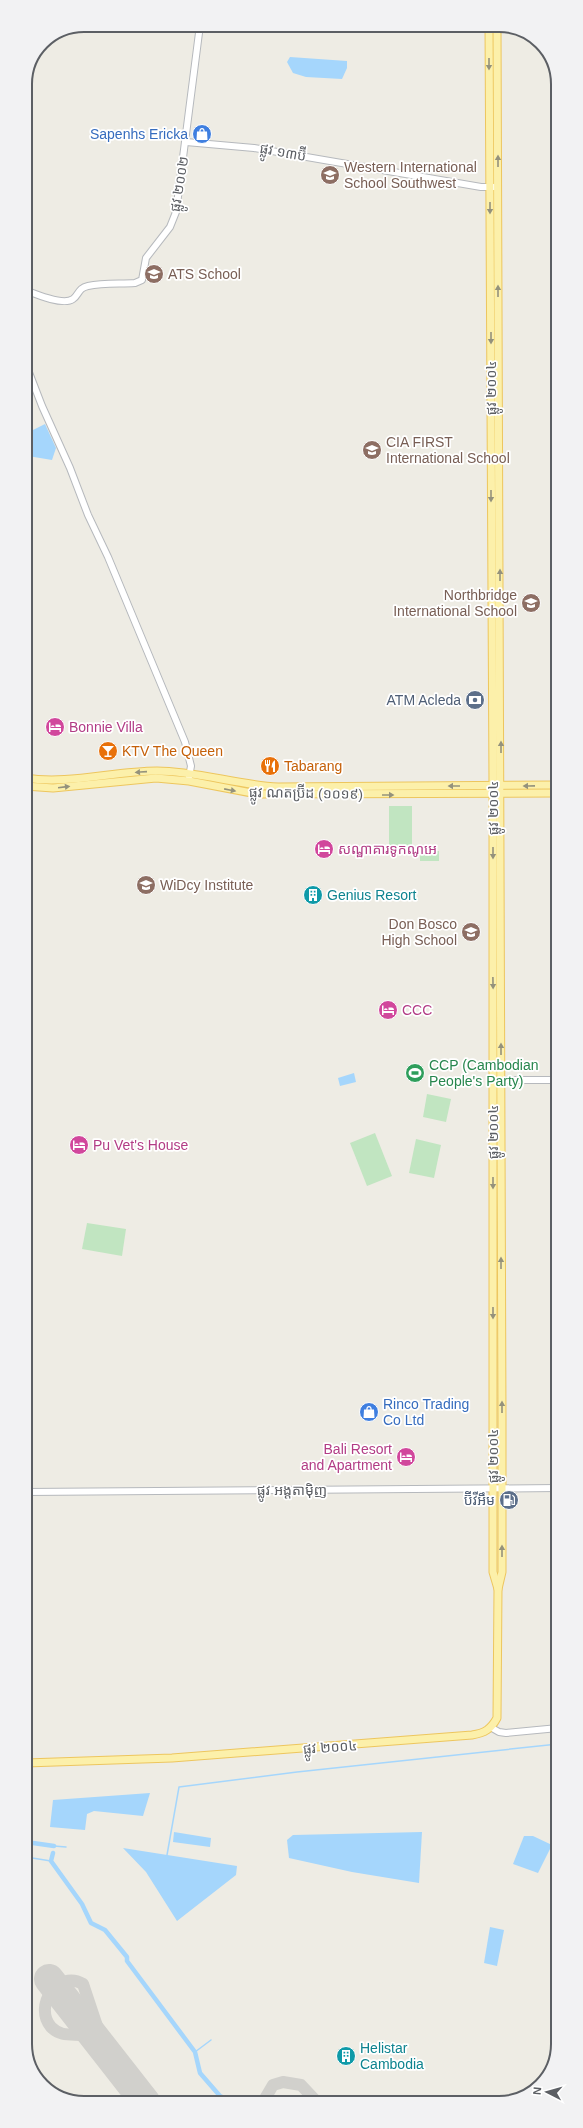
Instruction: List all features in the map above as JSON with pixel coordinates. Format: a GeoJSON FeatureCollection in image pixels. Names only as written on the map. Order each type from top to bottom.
{"type":"FeatureCollection","features":[{"type":"Feature","properties":{"kind":"main road","name":"ផ្លូវ ២០០៤"},"geometry":{"type":"LineString","coordinates":[[489,32],[493,786],[493,1572],[498,1589]]}},
{"type":"Feature","properties":{"kind":"main road","name":"ផ្លូវ ២០០៤"},"geometry":{"type":"LineString","coordinates":[[32,1763],[172,1758],[472,1735],[485,1732],[492,1728],[498,1714],[498,1589],[502,1572],[502,1489],[501,786],[497,32]]}},
{"type":"Feature","properties":{"kind":"main road"},"geometry":{"type":"LineString","coordinates":[[491,440],[499,440]]}},
{"type":"Feature","properties":{"kind":"main road"},"geometry":{"type":"LineString","coordinates":[[491,482],[499,482]]}},
{"type":"Feature","properties":{"kind":"main road","name":"ផ្លូវ ណតប្រ៊ីដ (១០១៩)"},"geometry":{"type":"LineString","coordinates":[[32,778],[53,780],[149,772],[240,784],[278,787],[551,785]]}},
{"type":"Feature","properties":{"kind":"main road","name":"ផ្លូវ ណតប្រ៊ីដ (១០១៩)"},"geometry":{"type":"LineString","coordinates":[[32,787],[52,788],[156,778],[189,777],[257,794],[551,793]]}},
{"type":"Feature","properties":{"kind":"street","name":"ផ្លូវ ២០០២"},"geometry":{"type":"LineString","coordinates":[[32,292],[57,301],[66,302],[74,298],[80,289],[87,286],[135,283],[142,280],[146,258],[161,240],[175,218],[199,32]]}},
{"type":"Feature","properties":{"kind":"street","name":"ផ្លូវ ១៣ប៊ី"},"geometry":{"type":"LineString","coordinates":[[186,142],[254,148],[490,187],[498,187]]}},
{"type":"Feature","properties":{"kind":"street"},"geometry":{"type":"LineString","coordinates":[[32,380],[185,742],[191,766],[189,777]]}},
{"type":"Feature","properties":{"kind":"street"},"geometry":{"type":"LineString","coordinates":[[493,1080],[551,1080]]}},
{"type":"Feature","properties":{"kind":"street","name":"ផ្លូវ អង្តតាម៉ិញ"},"geometry":{"type":"LineString","coordinates":[[32,1492],[551,1488]]}},
{"type":"Feature","properties":{"kind":"street"},"geometry":{"type":"LineString","coordinates":[[492,1728],[500,1732],[551,1729]]}},
{"type":"Feature","properties":{"kind":"green space"},"geometry":{"type":"Polygon","coordinates":[[[389,806],[412,806],[412,846],[389,846],[389,806]]]}},
{"type":"Feature","properties":{"kind":"green space"},"geometry":{"type":"Polygon","coordinates":[[[420,851],[439,851],[439,861],[420,861],[420,851]]]}},
{"type":"Feature","properties":{"kind":"green space"},"geometry":{"type":"Polygon","coordinates":[[[427,1094],[451,1099],[446,1122],[423,1117],[427,1094]]]}},
{"type":"Feature","properties":{"kind":"green space"},"geometry":{"type":"Polygon","coordinates":[[[375,1133],[392,1176],[367,1186],[350,1143],[375,1133]]]}},
{"type":"Feature","properties":{"kind":"green space"},"geometry":{"type":"Polygon","coordinates":[[[416,1139],[441,1145],[434,1178],[409,1173],[416,1139]]]}},
{"type":"Feature","properties":{"kind":"green space"},"geometry":{"type":"Polygon","coordinates":[[[87,1223],[126,1229],[122,1256],[82,1249],[87,1223]]]}},
{"type":"Feature","properties":{"kind":"water"},"geometry":{"type":"Polygon","coordinates":[[[290,57],[347,61],[347,68],[342,79],[306,77],[293,73],[287,62],[290,57]]]}},
{"type":"Feature","properties":{"kind":"water"},"geometry":{"type":"Polygon","coordinates":[[[45,424],[56,448],[52,460],[32,457],[32,430],[45,424]]]}},
{"type":"Feature","properties":{"kind":"water"},"geometry":{"type":"Polygon","coordinates":[[[354,1073],[356,1082],[340,1086],[338,1078],[354,1073]]]}},
{"type":"Feature","properties":{"kind":"water"},"geometry":{"type":"Polygon","coordinates":[[[150,1793],[143,1816],[94,1811],[87,1814],[85,1830],[50,1827],[53,1800],[150,1793]]]}},
{"type":"Feature","properties":{"kind":"water"},"geometry":{"type":"Polygon","coordinates":[[[174,1832],[211,1838],[210,1847],[173,1842],[174,1832]]]}},
{"type":"Feature","properties":{"kind":"water"},"geometry":{"type":"Polygon","coordinates":[[[422,1832],[419,1883],[352,1872],[289,1858],[287,1840],[293,1835],[422,1832]]]}},
{"type":"Feature","properties":{"kind":"water"},"geometry":{"type":"Polygon","coordinates":[[[524,1836],[533,1836],[551,1845],[538,1873],[513,1864],[524,1836]]]}},
{"type":"Feature","properties":{"kind":"water"},"geometry":{"type":"Polygon","coordinates":[[[123,1848],[237,1866],[236,1875],[177,1921],[146,1872],[123,1848]]]}},
{"type":"Feature","properties":{"kind":"water"},"geometry":{"type":"Polygon","coordinates":[[[490,1927],[504,1930],[497,1966],[484,1963],[490,1927]]]}},
{"type":"Feature","properties":{"kind":"waterway"},"geometry":{"type":"LineString","coordinates":[[167,1855],[179,1787],[297,1772],[551,1745]]}},
{"type":"Feature","properties":{"kind":"waterway"},"geometry":{"type":"LineString","coordinates":[[32,1843],[54,1846]]}},
{"type":"Feature","properties":{"kind":"waterway"},"geometry":{"type":"LineString","coordinates":[[54,1846],[66,1847]]}},
{"type":"Feature","properties":{"kind":"waterway"},"geometry":{"type":"LineString","coordinates":[[53,1853],[51,1861],[82,1904],[91,1923],[105,1930],[127,1957],[127,1961],[195,2052],[200,2073],[220,2096]]}},
{"type":"Feature","properties":{"kind":"waterway"},"geometry":{"type":"LineString","coordinates":[[32,1858],[51,1861]]}},
{"type":"Feature","properties":{"kind":"waterway"},"geometry":{"type":"LineString","coordinates":[[195,2052],[211,2040]]}},
{"type":"Feature","properties":{"kind":"taxiway"},"geometry":{"type":"LineString","coordinates":[[102,2046],[83,2035],[62,2034],[51,2027],[46,2019],[45,2009],[47,2000],[57,1985],[65,1981],[74,1981],[83,1984],[105,2050]]}},
{"type":"Feature","properties":{"kind":"taxiway"},"geometry":{"type":"LineString","coordinates":[[267,2096],[273,2085],[283,2082],[301,2085],[311,2096]]}},
{"type":"Feature","properties":{"kind":"runway"},"geometry":{"type":"LineString","coordinates":[[49,1979],[141,2096]]}},
{"type":"Feature","properties":{"kind":"place","name":"Sapenhs Ericka"},"geometry":{"type":"Point","coordinates":[202,134]}},
{"type":"Feature","properties":{"kind":"place","name":"Western International School Southwest"},"geometry":{"type":"Point","coordinates":[330,175]}},
{"type":"Feature","properties":{"kind":"place","name":"ATS School"},"geometry":{"type":"Point","coordinates":[154,274]}},
{"type":"Feature","properties":{"kind":"place","name":"CIA FIRST International School"},"geometry":{"type":"Point","coordinates":[372,450]}},
{"type":"Feature","properties":{"kind":"place","name":"Northbridge International School"},"geometry":{"type":"Point","coordinates":[531,603]}},
{"type":"Feature","properties":{"kind":"place","name":"ATM Acleda"},"geometry":{"type":"Point","coordinates":[475,700]}},
{"type":"Feature","properties":{"kind":"place","name":"Bonnie Villa"},"geometry":{"type":"Point","coordinates":[55,727]}},
{"type":"Feature","properties":{"kind":"place","name":"KTV The Queen"},"geometry":{"type":"Point","coordinates":[108,751]}},
{"type":"Feature","properties":{"kind":"place","name":"Tabarang"},"geometry":{"type":"Point","coordinates":[270,766]}},
{"type":"Feature","properties":{"kind":"place","name":"សណ្ឋាគារទូកណូអេ"},"geometry":{"type":"Point","coordinates":[324,849]}},
{"type":"Feature","properties":{"kind":"place","name":"WiDcy Institute"},"geometry":{"type":"Point","coordinates":[146,885]}},
{"type":"Feature","properties":{"kind":"place","name":"Genius Resort"},"geometry":{"type":"Point","coordinates":[313,895]}},
{"type":"Feature","properties":{"kind":"place","name":"Don Bosco High School"},"geometry":{"type":"Point","coordinates":[471,932]}},
{"type":"Feature","properties":{"kind":"place","name":"CCC"},"geometry":{"type":"Point","coordinates":[388,1010]}},
{"type":"Feature","properties":{"kind":"place","name":"CCP (Cambodian People's Party)"},"geometry":{"type":"Point","coordinates":[415,1073]}},
{"type":"Feature","properties":{"kind":"place","name":"Pu Vet's House"},"geometry":{"type":"Point","coordinates":[79,1145]}},
{"type":"Feature","properties":{"kind":"place","name":"Rinco Trading Co Ltd"},"geometry":{"type":"Point","coordinates":[369,1412]}},
{"type":"Feature","properties":{"kind":"place","name":"Bali Resort and Apartment"},"geometry":{"type":"Point","coordinates":[406,1457]}},
{"type":"Feature","properties":{"kind":"place","name":"ប៊ីវីអឹម"},"geometry":{"type":"Point","coordinates":[509,1500]}},
{"type":"Feature","properties":{"kind":"place","name":"Helistar Cambodia"},"geometry":{"type":"Point","coordinates":[346,2056]}}]}
